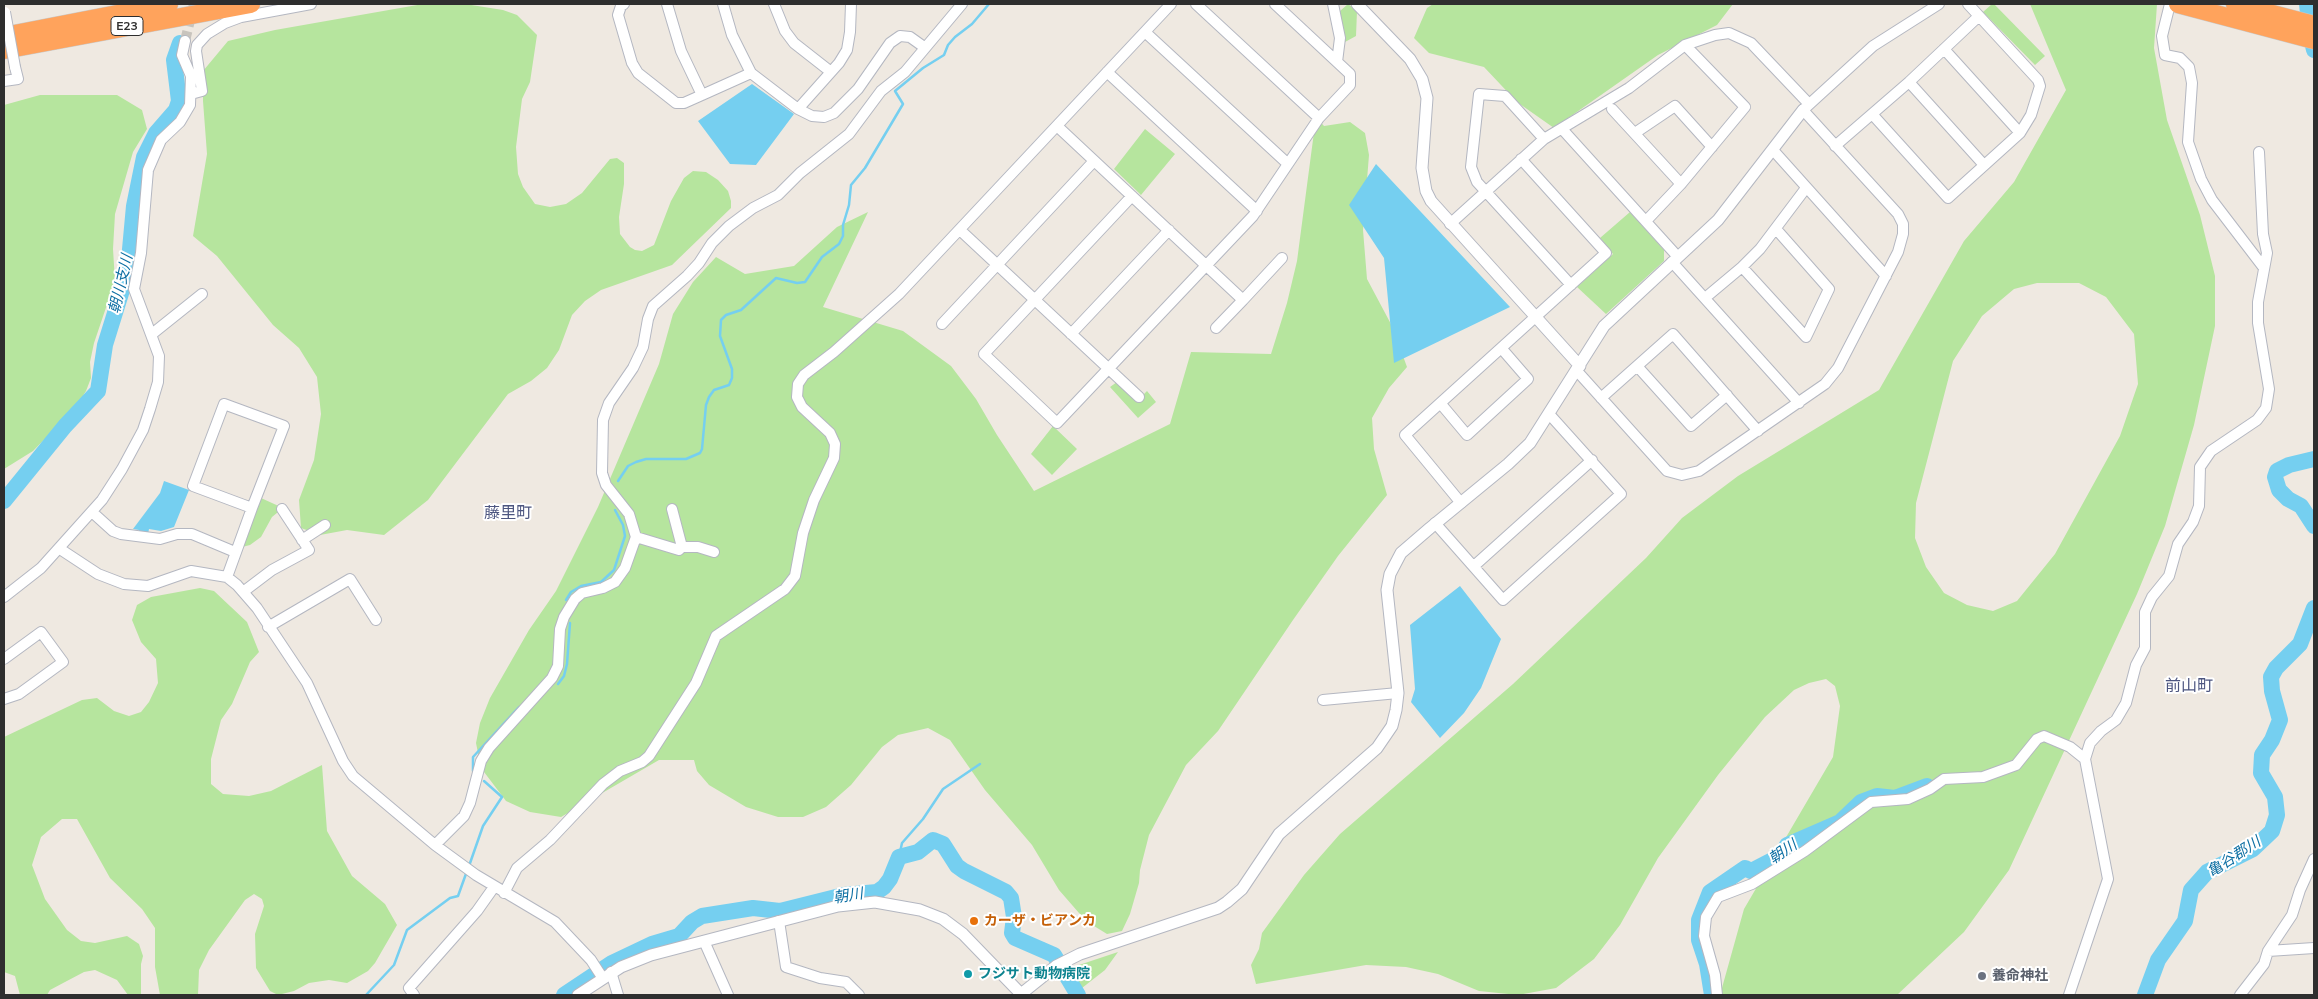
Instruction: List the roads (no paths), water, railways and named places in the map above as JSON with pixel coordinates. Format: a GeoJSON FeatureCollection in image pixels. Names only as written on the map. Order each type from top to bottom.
{"type":"FeatureCollection","features":[{"type":"Feature","properties":{"kind":"highway","name":"E23"},"geometry":{"type":"LineString","coordinates":[[4,36],[169,4]]}},
{"type":"Feature","properties":{"kind":"highway","name":"E23"},"geometry":{"type":"LineString","coordinates":[[4,50],[251,4]]}},
{"type":"Feature","properties":{"kind":"highway"},"geometry":{"type":"LineString","coordinates":[[2178,4],[2308,31]]}},
{"type":"Feature","properties":{"kind":"highway"},"geometry":{"type":"LineString","coordinates":[[2236,4],[2308,31]]}},
{"type":"Feature","properties":{"kind":"street"},"geometry":{"type":"LineString","coordinates":[[191,94],[202,91],[196,51],[197,45],[207,34],[225,23],[241,17],[311,4]]}},
{"type":"Feature","properties":{"kind":"street"},"geometry":{"type":"LineString","coordinates":[[624,4],[621,6],[618,15],[632,63],[638,73],[676,103],[684,103],[751,73]]}},
{"type":"Feature","properties":{"kind":"street"},"geometry":{"type":"LineString","coordinates":[[667,4],[681,51],[702,95]]}},
{"type":"Feature","properties":{"kind":"street"},"geometry":{"type":"LineString","coordinates":[[723,4],[732,35],[751,73],[798,109],[812,116],[824,117],[834,113],[870,74],[890,43],[900,36],[910,37],[924,47]]}},
{"type":"Feature","properties":{"kind":"street"},"geometry":{"type":"LineString","coordinates":[[774,4],[785,31],[794,43],[831,72]]}},
{"type":"Feature","properties":{"kind":"street"},"geometry":{"type":"LineString","coordinates":[[798,109],[831,72],[846,50],[850,32],[852,4]]}},
{"type":"Feature","properties":{"kind":"street"},"geometry":{"type":"LineString","coordinates":[[436,845],[464,816],[470,803],[480,761],[489,748],[552,678],[558,666],[560,629],[564,617],[575,599],[582,593],[603,588],[615,582],[625,568],[636,537],[629,514],[606,485],[602,474],[600,452],[603,420],[609,403],[633,368],[643,347],[648,319],[653,306],[687,276],[699,263],[712,243],[729,226],[753,208],[778,195],[800,173],[849,134],[881,91],[905,72],[962,4]]}},
{"type":"Feature","properties":{"kind":"street"},"geometry":{"type":"LineString","coordinates":[[504,893],[517,868],[550,840],[603,784],[620,771],[642,762],[649,756],[696,684],[716,636],[785,589],[795,576],[804,533],[814,500],[834,458],[835,444],[830,433],[802,406],[798,397],[798,384],[804,375],[834,352],[899,294],[1172,4]]}},
{"type":"Feature","properties":{"kind":"street"},"geometry":{"type":"LineString","coordinates":[[1196,4],[1319,118]]}},
{"type":"Feature","properties":{"kind":"street"},"geometry":{"type":"LineString","coordinates":[[1132,196],[984,354],[1058,423],[1257,211],[1319,118],[1350,85],[1350,74],[1275,4]]}},
{"type":"Feature","properties":{"kind":"street"},"geometry":{"type":"LineString","coordinates":[[1333,4],[1340,38],[1337,62]]}},
{"type":"Feature","properties":{"kind":"street"},"geometry":{"type":"LineString","coordinates":[[1356,4],[1410,59],[1422,79],[1427,98],[1422,168],[1423,183],[1431,201],[1450,224],[1535,317],[1658,462],[1674,475],[1691,475],[1699,471],[1799,403],[1832,376],[1898,252],[1903,234],[1903,224],[1898,214],[1835,146],[1760,51],[1741,37],[1729,33],[1714,35],[1685,44],[1629,88],[1563,130],[1544,139],[1450,224]]}},
{"type":"Feature","properties":{"kind":"street"},"geometry":{"type":"LineString","coordinates":[[578,995],[605,975],[650,955],[779,921],[857,903],[882,903],[920,910],[943,919],[963,934],[1022,995],[1061,963],[1218,908],[1235,896],[1251,877],[1274,840],[1382,742],[1395,718],[1398,693],[1388,599],[1388,582],[1393,567],[1406,548],[1521,453],[1550,415],[1604,326],[1718,220],[1806,107],[1873,46],[1939,4]]}},
{"type":"Feature","properties":{"kind":"street"},"geometry":{"type":"LineString","coordinates":[[1872,114],[1948,198],[2020,133],[2031,115],[2040,86],[2038,80],[1968,4]]}},
{"type":"Feature","properties":{"kind":"street"},"geometry":{"type":"LineString","coordinates":[[2170,4],[2162,36],[2166,55],[2180,58],[2189,67],[2192,83],[2188,142],[2200,179],[2212,200],[2264,268]]}},
{"type":"Feature","properties":{"kind":"street"},"geometry":{"type":"LineString","coordinates":[[4,9],[18,79],[4,81]]}},
{"type":"Feature","properties":{"kind":"street"},"geometry":{"type":"LineString","coordinates":[[1835,146],[1909,82],[1979,16]]}},
{"type":"Feature","properties":{"kind":"street"},"geometry":{"type":"LineString","coordinates":[[1145,32],[1288,164]]}},
{"type":"Feature","properties":{"kind":"street"},"geometry":{"type":"LineString","coordinates":[[4,597],[35,573],[60,549],[92,512],[122,469],[143,430],[158,382],[160,367],[152,334],[134,290],[141,253],[148,170],[161,140],[185,115],[190,105],[191,76],[182,56],[185,41]]}},
{"type":"Feature","properties":{"kind":"street"},"geometry":{"type":"LineString","coordinates":[[1646,221],[1681,184],[1745,107],[1685,44]]}},
{"type":"Feature","properties":{"kind":"street"},"geometry":{"type":"LineString","coordinates":[[1944,49],[2020,133]]}},
{"type":"Feature","properties":{"kind":"street"},"geometry":{"type":"LineString","coordinates":[[1108,72],[1257,211]]}},
{"type":"Feature","properties":{"kind":"street"},"geometry":{"type":"LineString","coordinates":[[1909,82],[1984,165]]}},
{"type":"Feature","properties":{"kind":"street"},"geometry":{"type":"LineString","coordinates":[[1544,139],[1504,96],[1479,94],[1471,167],[1477,182],[1570,285]]}},
{"type":"Feature","properties":{"kind":"street"},"geometry":{"type":"LineString","coordinates":[[1635,133],[1675,106],[1712,147]]}},
{"type":"Feature","properties":{"kind":"street"},"geometry":{"type":"LineString","coordinates":[[1612,109],[1681,184]]}},
{"type":"Feature","properties":{"kind":"street"},"geometry":{"type":"LineString","coordinates":[[1057,126],[1244,300]]}},
{"type":"Feature","properties":{"kind":"street"},"geometry":{"type":"LineString","coordinates":[[1563,130],[1646,221],[1705,298],[1799,403]]}},
{"type":"Feature","properties":{"kind":"street"},"geometry":{"type":"LineString","coordinates":[[1773,150],[1886,276]]}},
{"type":"Feature","properties":{"kind":"street"},"geometry":{"type":"LineString","coordinates":[[2068,995],[2108,879],[2085,759],[2090,743],[2101,731],[2116,720],[2126,703],[2136,665],[2144,648],[2145,612],[2152,597],[2169,576],[2178,544],[2193,522],[2199,506],[2200,467],[2211,451],[2257,420],[2266,408],[2269,390],[2258,323],[2258,302],[2267,254],[2263,234],[2259,152]]}},
{"type":"Feature","properties":{"kind":"street"},"geometry":{"type":"LineString","coordinates":[[1461,503],[1405,435],[1606,253],[1522,159]]}},
{"type":"Feature","properties":{"kind":"street"},"geometry":{"type":"LineString","coordinates":[[942,324],[1094,161]]}},
{"type":"Feature","properties":{"kind":"street"},"geometry":{"type":"LineString","coordinates":[[1705,298],[1742,267],[1776,229],[1806,188]]}},
{"type":"Feature","properties":{"kind":"street"},"geometry":{"type":"LineString","coordinates":[[1742,267],[1806,337],[1830,289],[1776,229]]}},
{"type":"Feature","properties":{"kind":"street"},"geometry":{"type":"LineString","coordinates":[[960,230],[1139,397]]}},
{"type":"Feature","properties":{"kind":"street"},"geometry":{"type":"LineString","coordinates":[[1071,334],[1169,230]]}},
{"type":"Feature","properties":{"kind":"street"},"geometry":{"type":"LineString","coordinates":[[1216,328],[1282,258]]}},
{"type":"Feature","properties":{"kind":"street"},"geometry":{"type":"LineString","coordinates":[[152,334],[202,294]]}},
{"type":"Feature","properties":{"kind":"street"},"geometry":{"type":"LineString","coordinates":[[1602,398],[1673,334],[1758,431]]}},
{"type":"Feature","properties":{"kind":"street"},"geometry":{"type":"LineString","coordinates":[[1440,404],[1468,435],[1528,379],[1502,349]]}},
{"type":"Feature","properties":{"kind":"street"},"geometry":{"type":"LineString","coordinates":[[1637,366],[1691,426],[1727,396]]}},
{"type":"Feature","properties":{"kind":"street"},"geometry":{"type":"LineString","coordinates":[[227,578],[235,552],[284,426],[224,404],[193,486],[252,508]]}},
{"type":"Feature","properties":{"kind":"street"},"geometry":{"type":"LineString","coordinates":[[1435,523],[1503,600],[1621,494],[1550,415]]}},
{"type":"Feature","properties":{"kind":"street"},"geometry":{"type":"LineString","coordinates":[[1474,566],[1592,460]]}},
{"type":"Feature","properties":{"kind":"street"},"geometry":{"type":"LineString","coordinates":[[243,592],[272,570],[309,550],[282,509]]}},
{"type":"Feature","properties":{"kind":"street"},"geometry":{"type":"LineString","coordinates":[[672,510],[682,546]]}},
{"type":"Feature","properties":{"kind":"street"},"geometry":{"type":"LineString","coordinates":[[92,512],[113,531],[121,534],[160,539],[177,534],[192,534],[235,552]]}},
{"type":"Feature","properties":{"kind":"street"},"geometry":{"type":"LineString","coordinates":[[302,540],[325,525]]}},
{"type":"Feature","properties":{"kind":"street"},"geometry":{"type":"LineString","coordinates":[[636,537],[679,550],[682,546],[698,547],[714,552]]}},
{"type":"Feature","properties":{"kind":"street"},"geometry":{"type":"LineString","coordinates":[[60,549],[98,574],[124,584],[148,586],[191,571],[227,578],[243,592],[307,683],[348,769],[436,845],[467,869],[555,922],[605,975],[618,995]]}},
{"type":"Feature","properties":{"kind":"street"},"geometry":{"type":"LineString","coordinates":[[268,627],[350,579],[376,620]]}},
{"type":"Feature","properties":{"kind":"street"},"geometry":{"type":"LineString","coordinates":[[4,659],[41,632],[63,662],[19,694],[5,697]]}},
{"type":"Feature","properties":{"kind":"street"},"geometry":{"type":"LineString","coordinates":[[1323,700],[1398,693]]}},
{"type":"Feature","properties":{"kind":"street"},"geometry":{"type":"LineString","coordinates":[[1717,995],[1715,976],[1704,936],[1706,917],[1718,897],[1752,884],[1805,852],[1871,802],[1908,799],[1930,789],[1944,779],[1983,777],[2016,765],[2037,738],[2044,736],[2070,747],[2085,759]]}},
{"type":"Feature","properties":{"kind":"street"},"geometry":{"type":"LineString","coordinates":[[2240,995],[2264,964],[2268,951],[2292,915],[2300,890],[2314,859]]}},
{"type":"Feature","properties":{"kind":"street"},"geometry":{"type":"LineString","coordinates":[[414,995],[409,988],[478,911],[494,887]]}},
{"type":"Feature","properties":{"kind":"street"},"geometry":{"type":"LineString","coordinates":[[779,921],[786,967],[820,978],[846,982],[859,995]]}},
{"type":"Feature","properties":{"kind":"street"},"geometry":{"type":"LineString","coordinates":[[704,941],[728,995]]}},
{"type":"Feature","properties":{"kind":"street"},"geometry":{"type":"LineString","coordinates":[[2268,951],[2314,948]]}},
{"type":"Feature","properties":{"kind":"water"},"geometry":{"type":"Polygon","coordinates":[[[752,84],[794,114],[756,165],[730,164],[698,121],[752,84]]]}},
{"type":"Feature","properties":{"kind":"water"},"geometry":{"type":"Polygon","coordinates":[[[1376,164],[1510,307],[1394,363],[1384,258],[1349,205],[1376,164]]]}},
{"type":"Feature","properties":{"kind":"water"},"geometry":{"type":"Polygon","coordinates":[[[164,481],[189,490],[174,527],[161,531],[149,529],[148,534],[133,529],[160,493],[164,481]]]}},
{"type":"Feature","properties":{"kind":"water"},"geometry":{"type":"Polygon","coordinates":[[[1460,586],[1501,639],[1481,688],[1464,713],[1440,738],[1411,702],[1415,689],[1410,625],[1460,586]]]}},
{"type":"Feature","properties":{"kind":"waterway"},"geometry":{"type":"LineString","coordinates":[[618,481],[628,466],[636,462],[646,459],[686,459],[700,453],[706,405],[709,397],[714,390],[729,385],[732,378],[732,369],[720,336],[721,320],[726,315],[741,310],[776,278],[797,283],[805,282],[822,257],[839,244],[843,236],[843,225],[849,205],[851,185],[865,168],[903,104],[895,91],[923,68],[944,55],[948,45],[955,37],[972,24],[989,4]]}},
{"type":"Feature","properties":{"kind":"waterway","name":"亀谷郡川"},"geometry":{"type":"LineString","coordinates":[[2307,4],[2314,50]]}},
{"type":"Feature","properties":{"kind":"waterway","name":"朝川支川"},"geometry":{"type":"LineString","coordinates":[[4,501],[65,426],[98,391],[105,345],[128,271],[134,206],[144,157],[156,133],[176,110],[179,101],[174,60],[180,43]]}},
{"type":"Feature","properties":{"kind":"waterway","name":"亀谷郡川"},"geometry":{"type":"LineString","coordinates":[[2314,459],[2289,465],[2277,471],[2275,477],[2279,490],[2288,499],[2301,506],[2314,526]]}},
{"type":"Feature","properties":{"kind":"waterway"},"geometry":{"type":"LineString","coordinates":[[566,600],[571,592],[581,586],[601,582],[614,570],[625,536],[623,525],[615,510]]}},
{"type":"Feature","properties":{"kind":"waterway","name":"亀谷郡川"},"geometry":{"type":"LineString","coordinates":[[2145,995],[2158,960],[2185,921],[2191,890],[2207,872],[2253,849],[2272,831],[2277,815],[2275,797],[2261,773],[2262,755],[2272,740],[2280,720],[2272,691],[2271,677],[2276,668],[2300,644],[2314,608]]}},
{"type":"Feature","properties":{"kind":"waterway"},"geometry":{"type":"LineString","coordinates":[[558,684],[564,676],[567,664],[570,623]]}},
{"type":"Feature","properties":{"kind":"waterway"},"geometry":{"type":"LineString","coordinates":[[473,771],[473,757],[519,707]]}},
{"type":"Feature","properties":{"kind":"waterway"},"geometry":{"type":"LineString","coordinates":[[899,857],[902,843],[923,819],[943,789],[980,764]]}},
{"type":"Feature","properties":{"kind":"waterway"},"geometry":{"type":"LineString","coordinates":[[469,866],[483,826],[502,797],[484,781]]}},
{"type":"Feature","properties":{"kind":"waterway","name":"朝川"},"geometry":{"type":"LineString","coordinates":[[1712,995],[1707,964],[1699,940],[1699,920],[1710,892],[1745,868],[1751,871],[1782,855],[1787,845],[1840,822],[1861,802],[1877,796],[1895,798],[1927,786]]}},
{"type":"Feature","properties":{"kind":"waterway","name":"朝川"},"geometry":{"type":"LineString","coordinates":[[564,995],[612,963],[652,944],[679,936],[692,922],[702,916],[753,908],[780,911],[844,895],[877,892],[890,879],[899,857],[918,852],[933,840],[943,844],[957,866],[964,871],[1006,892],[1011,898],[1014,917],[1012,933],[1015,938],[1054,955],[1078,995]]}},
{"type":"Feature","properties":{"kind":"waterway"},"geometry":{"type":"LineString","coordinates":[[366,995],[394,965],[407,930],[450,898],[458,896],[467,871]]}},
{"type":"Feature","properties":{"kind":"tunnel"},"geometry":{"type":"LineString","coordinates":[[185,41],[194,4]]}},
{"type":"Feature","properties":{"kind":"place","name":"カーザ・ビアンカ"},"geometry":{"type":"Point","coordinates":[974,921]}},
{"type":"Feature","properties":{"kind":"place","name":"フジサト動物病院"},"geometry":{"type":"Point","coordinates":[968,974]}},
{"type":"Feature","properties":{"kind":"place","name":"養命神社"},"geometry":{"type":"Point","coordinates":[1982,976]}},
{"type":"Feature","properties":{"kind":"district","name":"藤里町"},"geometry":{"type":"Point","coordinates":[508,513]}},
{"type":"Feature","properties":{"kind":"district","name":"前山町"},"geometry":{"type":"Point","coordinates":[2189,686]}}]}
